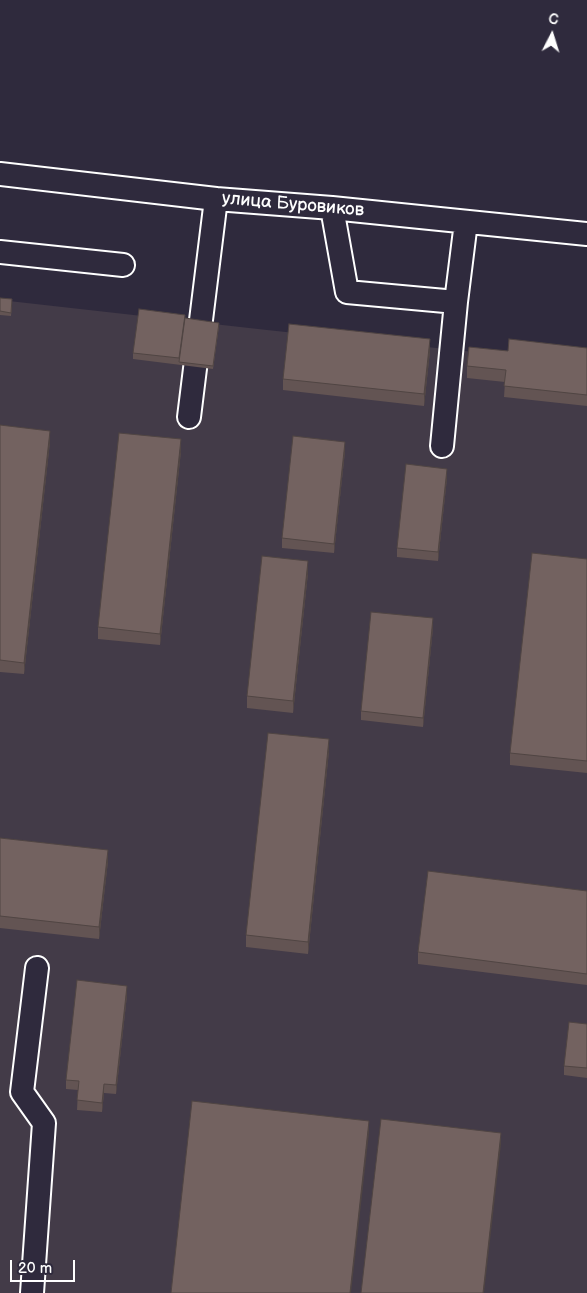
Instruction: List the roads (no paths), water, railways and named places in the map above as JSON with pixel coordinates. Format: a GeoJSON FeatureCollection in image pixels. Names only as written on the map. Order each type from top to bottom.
{"type":"FeatureCollection","features":[{"type":"Feature","properties":{"kind":"street","name":"улица Буровиков"},"geometry":{"type":"LineString","coordinates":[[0,174],[216,199],[332,208],[587,234]]}},
{"type":"Feature","properties":{"kind":"street"},"geometry":{"type":"LineString","coordinates":[[189,417],[216,199]]}},
{"type":"Feature","properties":{"kind":"street"},"geometry":{"type":"LineString","coordinates":[[332,208],[347,292],[456,302]]}},
{"type":"Feature","properties":{"kind":"street"},"geometry":{"type":"LineString","coordinates":[[442,446],[466,222]]}},
{"type":"Feature","properties":{"kind":"street"},"geometry":{"type":"LineString","coordinates":[[0,252],[123,265]]}},
{"type":"Feature","properties":{"kind":"street"},"geometry":{"type":"LineString","coordinates":[[32,1293],[44,1123],[22,1092],[37,968]]}}]}
